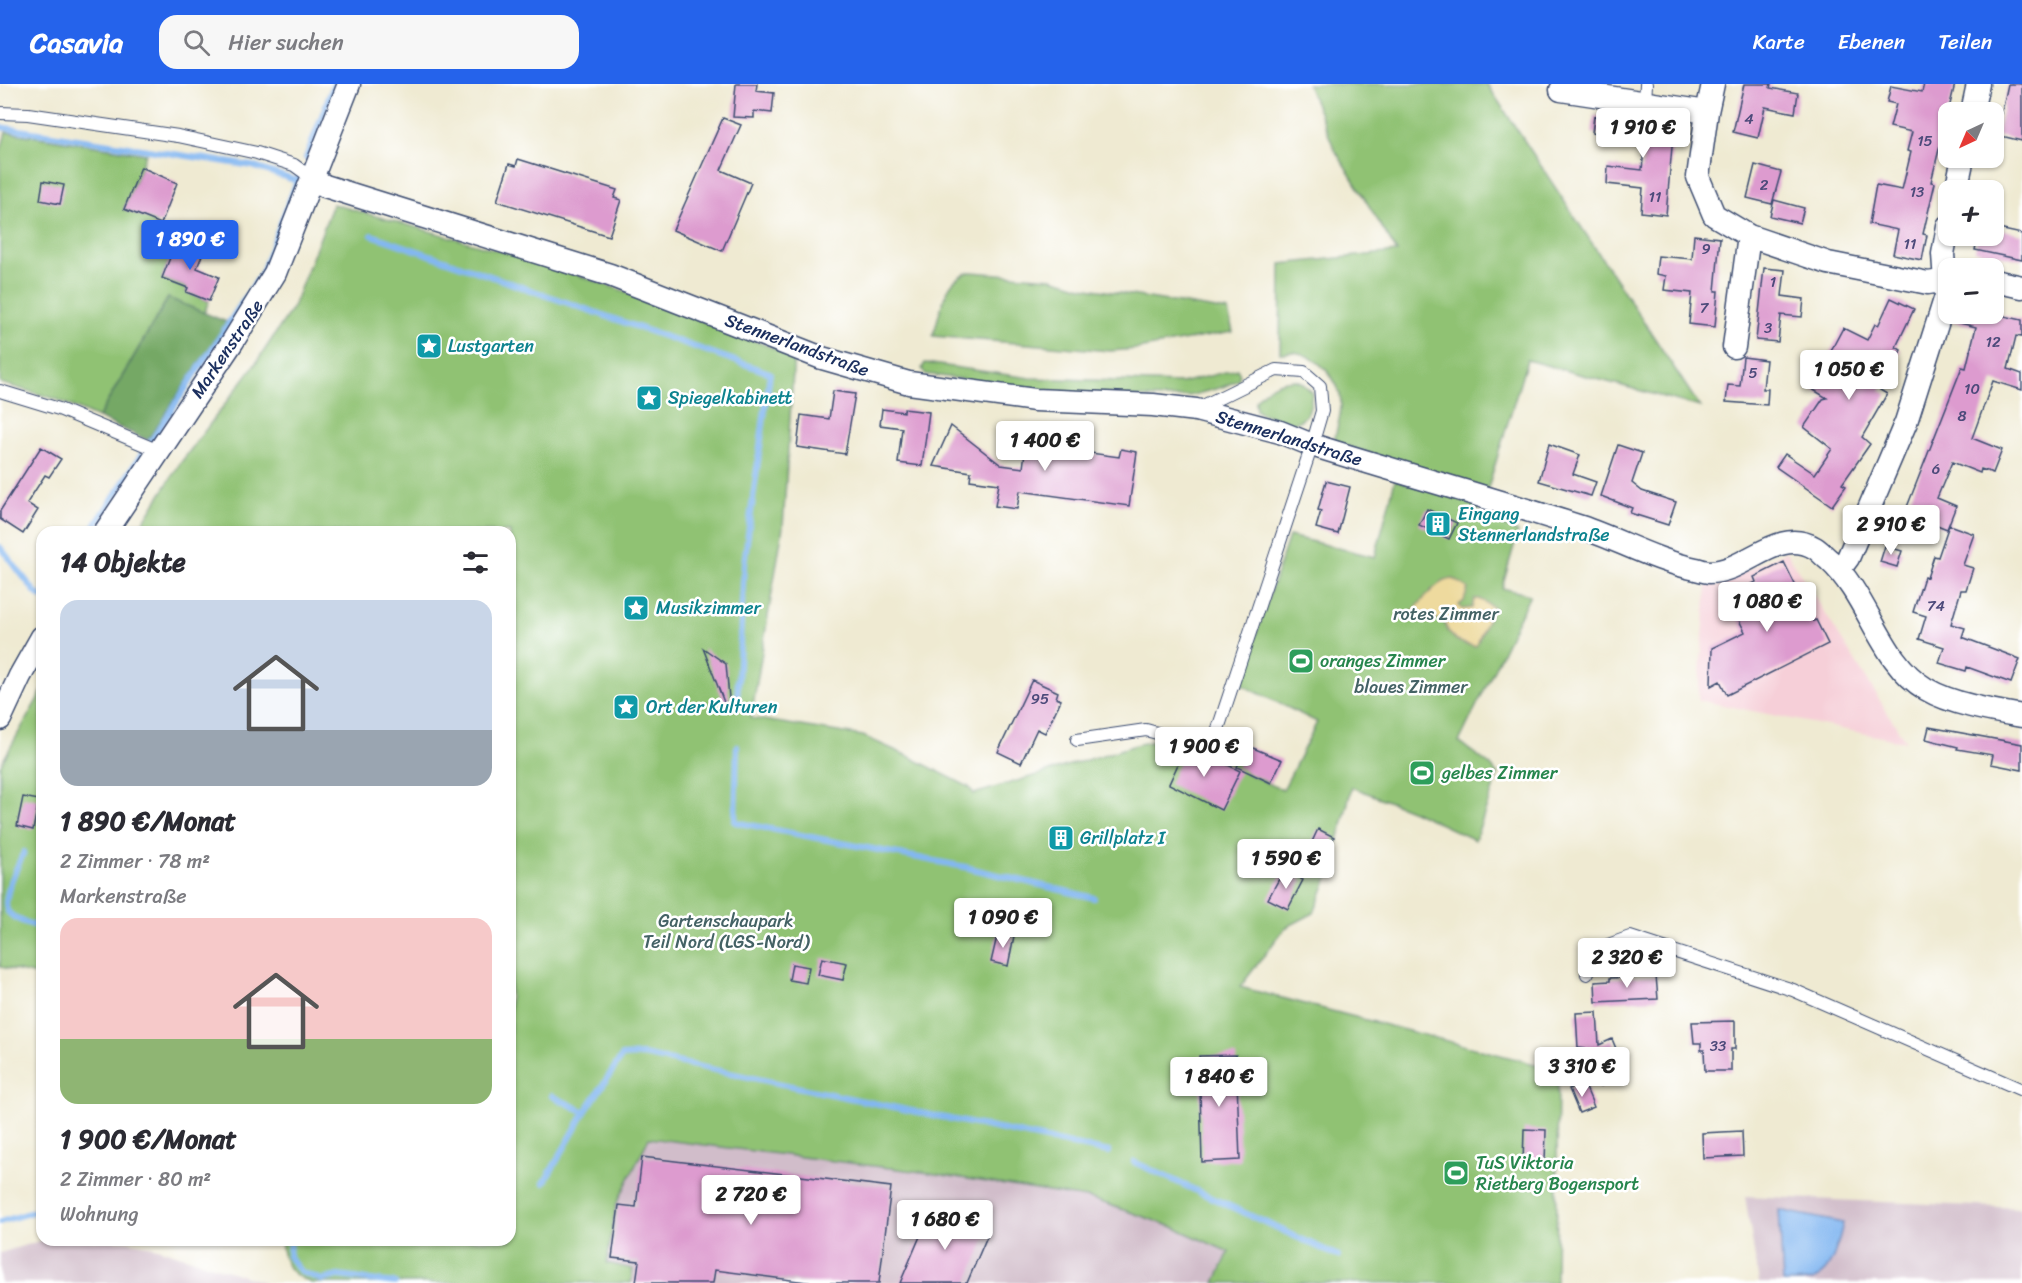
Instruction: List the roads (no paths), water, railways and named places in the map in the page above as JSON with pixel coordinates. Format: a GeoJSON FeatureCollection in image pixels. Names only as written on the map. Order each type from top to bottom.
{"type":"FeatureCollection","features":[{"type":"Feature","properties":{"kind":"street","name":"Markenstraße"},"geometry":{"type":"LineString","coordinates":[[109,526],[275,273],[349,84]]}},
{"type":"Feature","properties":{"kind":"street"},"geometry":{"type":"LineString","coordinates":[[1713,84],[1698,177],[1714,214],[1749,236],[1827,263],[1928,283],[1938,281]]}},
{"type":"Feature","properties":{"kind":"street"},"geometry":{"type":"LineString","coordinates":[[1974,102],[1978,84]]}},
{"type":"Feature","properties":{"kind":"street"},"geometry":{"type":"LineString","coordinates":[[1561,90],[1645,93],[1707,112]]}},
{"type":"Feature","properties":{"kind":"street","name":"Stennerlandstraße"},"geometry":{"type":"LineString","coordinates":[[312,178],[325,186],[610,275],[822,358],[909,383],[1035,400],[1153,405],[1196,410],[1280,432],[1312,445],[1582,528],[1683,567],[1709,572],[1729,568],[1780,543],[1795,541],[1815,548],[1839,570],[1854,589],[1890,652],[1909,676],[1927,690],[1951,700],[2022,716]]}},
{"type":"Feature","properties":{"kind":"street"},"geometry":{"type":"LineString","coordinates":[[1734,347],[1749,236]]}},
{"type":"Feature","properties":{"kind":"street"},"geometry":{"type":"LineString","coordinates":[[2004,283],[2022,287]]}},
{"type":"Feature","properties":{"kind":"street"},"geometry":{"type":"LineString","coordinates":[[1839,570],[1848,558],[1906,422],[1938,321]]}},
{"type":"Feature","properties":{"kind":"street"},"geometry":{"type":"LineString","coordinates":[[0,719],[36,648]]}},
{"type":"Feature","properties":{"kind":"lane"},"geometry":{"type":"LineString","coordinates":[[0,113],[74,119],[178,136],[257,153],[294,165],[312,178]]}},
{"type":"Feature","properties":{"kind":"lane"},"geometry":{"type":"LineString","coordinates":[[1077,740],[1146,730],[1193,744],[1216,735],[1312,445],[1322,411],[1320,386],[1304,372],[1276,370],[1196,410]]}},
{"type":"Feature","properties":{"kind":"lane"},"geometry":{"type":"LineString","coordinates":[[0,391],[59,410],[159,451]]}},
{"type":"Feature","properties":{"kind":"lane"},"geometry":{"type":"LineString","coordinates":[[1587,974],[1600,948],[1630,937],[1793,990],[2022,1090]]}},
{"type":"Feature","properties":{"kind":"water"},"geometry":{"type":"Polygon","coordinates":[[[1779,1210],[1843,1223],[1834,1256],[1819,1277],[1805,1281],[1783,1282],[1779,1210]]]}},
{"type":"Feature","properties":{"kind":"waterway"},"geometry":{"type":"LineString","coordinates":[[306,158],[334,84]]}},
{"type":"Feature","properties":{"kind":"waterway"},"geometry":{"type":"LineString","coordinates":[[0,127],[252,166],[297,181]]}},
{"type":"Feature","properties":{"kind":"waterway"},"geometry":{"type":"LineString","coordinates":[[264,267],[298,178]]}},
{"type":"Feature","properties":{"kind":"waterway"},"geometry":{"type":"LineString","coordinates":[[372,235],[770,373],[744,564],[737,702]]}},
{"type":"Feature","properties":{"kind":"waterway"},"geometry":{"type":"LineString","coordinates":[[151,441],[263,271]]}},
{"type":"Feature","properties":{"kind":"waterway"},"geometry":{"type":"LineString","coordinates":[[95,526],[141,455]]}},
{"type":"Feature","properties":{"kind":"waterway"},"geometry":{"type":"LineString","coordinates":[[0,547],[36,593]]}},
{"type":"Feature","properties":{"kind":"waterway"},"geometry":{"type":"LineString","coordinates":[[737,746],[735,822],[965,867],[1094,898]]}},
{"type":"Feature","properties":{"kind":"waterway"},"geometry":{"type":"LineString","coordinates":[[24,852],[8,891],[6,907],[15,918],[36,926]]}},
{"type":"Feature","properties":{"kind":"waterway"},"geometry":{"type":"LineString","coordinates":[[552,1096],[585,1112],[622,1056],[643,1055],[1109,1152]]}},
{"type":"Feature","properties":{"kind":"waterway"},"geometry":{"type":"LineString","coordinates":[[544,1183],[585,1112]]}},
{"type":"Feature","properties":{"kind":"waterway"},"geometry":{"type":"LineString","coordinates":[[1134,1162],[1338,1256]]}},
{"type":"Feature","properties":{"kind":"waterway"},"geometry":{"type":"LineString","coordinates":[[0,1222],[36,1211]]}},
{"type":"Feature","properties":{"kind":"waterway"},"geometry":{"type":"LineString","coordinates":[[290,1246],[289,1257],[301,1272],[322,1280],[338,1276],[395,1283]]}},
{"type":"Feature","properties":{"kind":"place","name":"Lustgarten"},"geometry":{"type":"Point","coordinates":[429,346]}},
{"type":"Feature","properties":{"kind":"place","name":"Spiegelkabinett"},"geometry":{"type":"Point","coordinates":[649,398]}},
{"type":"Feature","properties":{"kind":"place","name":"Eingang Stennerlandstraße"},"geometry":{"type":"Point","coordinates":[1438,524]}},
{"type":"Feature","properties":{"kind":"place","name":"Musikzimmer"},"geometry":{"type":"Point","coordinates":[636,608]}},
{"type":"Feature","properties":{"kind":"place","name":"oranges Zimmer"},"geometry":{"type":"Point","coordinates":[1301,661]}},
{"type":"Feature","properties":{"kind":"place","name":"Ort der Kulturen"},"geometry":{"type":"Point","coordinates":[626,707]}},
{"type":"Feature","properties":{"kind":"place","name":"gelbes Zimmer"},"geometry":{"type":"Point","coordinates":[1422,773]}},
{"type":"Feature","properties":{"kind":"place","name":"Grillplatz I"},"geometry":{"type":"Point","coordinates":[1061,838]}},
{"type":"Feature","properties":{"kind":"place","name":"TuS Viktoria Rietberg Bogensport"},"geometry":{"type":"Point","coordinates":[1456,1173]}},
{"type":"Feature","properties":{"kind":"park label","name":"rotes Zimmer"},"geometry":{"type":"Point","coordinates":[1446,614]}},
{"type":"Feature","properties":{"kind":"park label","name":"blaues Zimmer"},"geometry":{"type":"Point","coordinates":[1411,687]}},
{"type":"Feature","properties":{"kind":"park label","name":"Gartenschaupark Teil Nord (LGS-Nord)"},"geometry":{"type":"Point","coordinates":[726,931]}}]}
